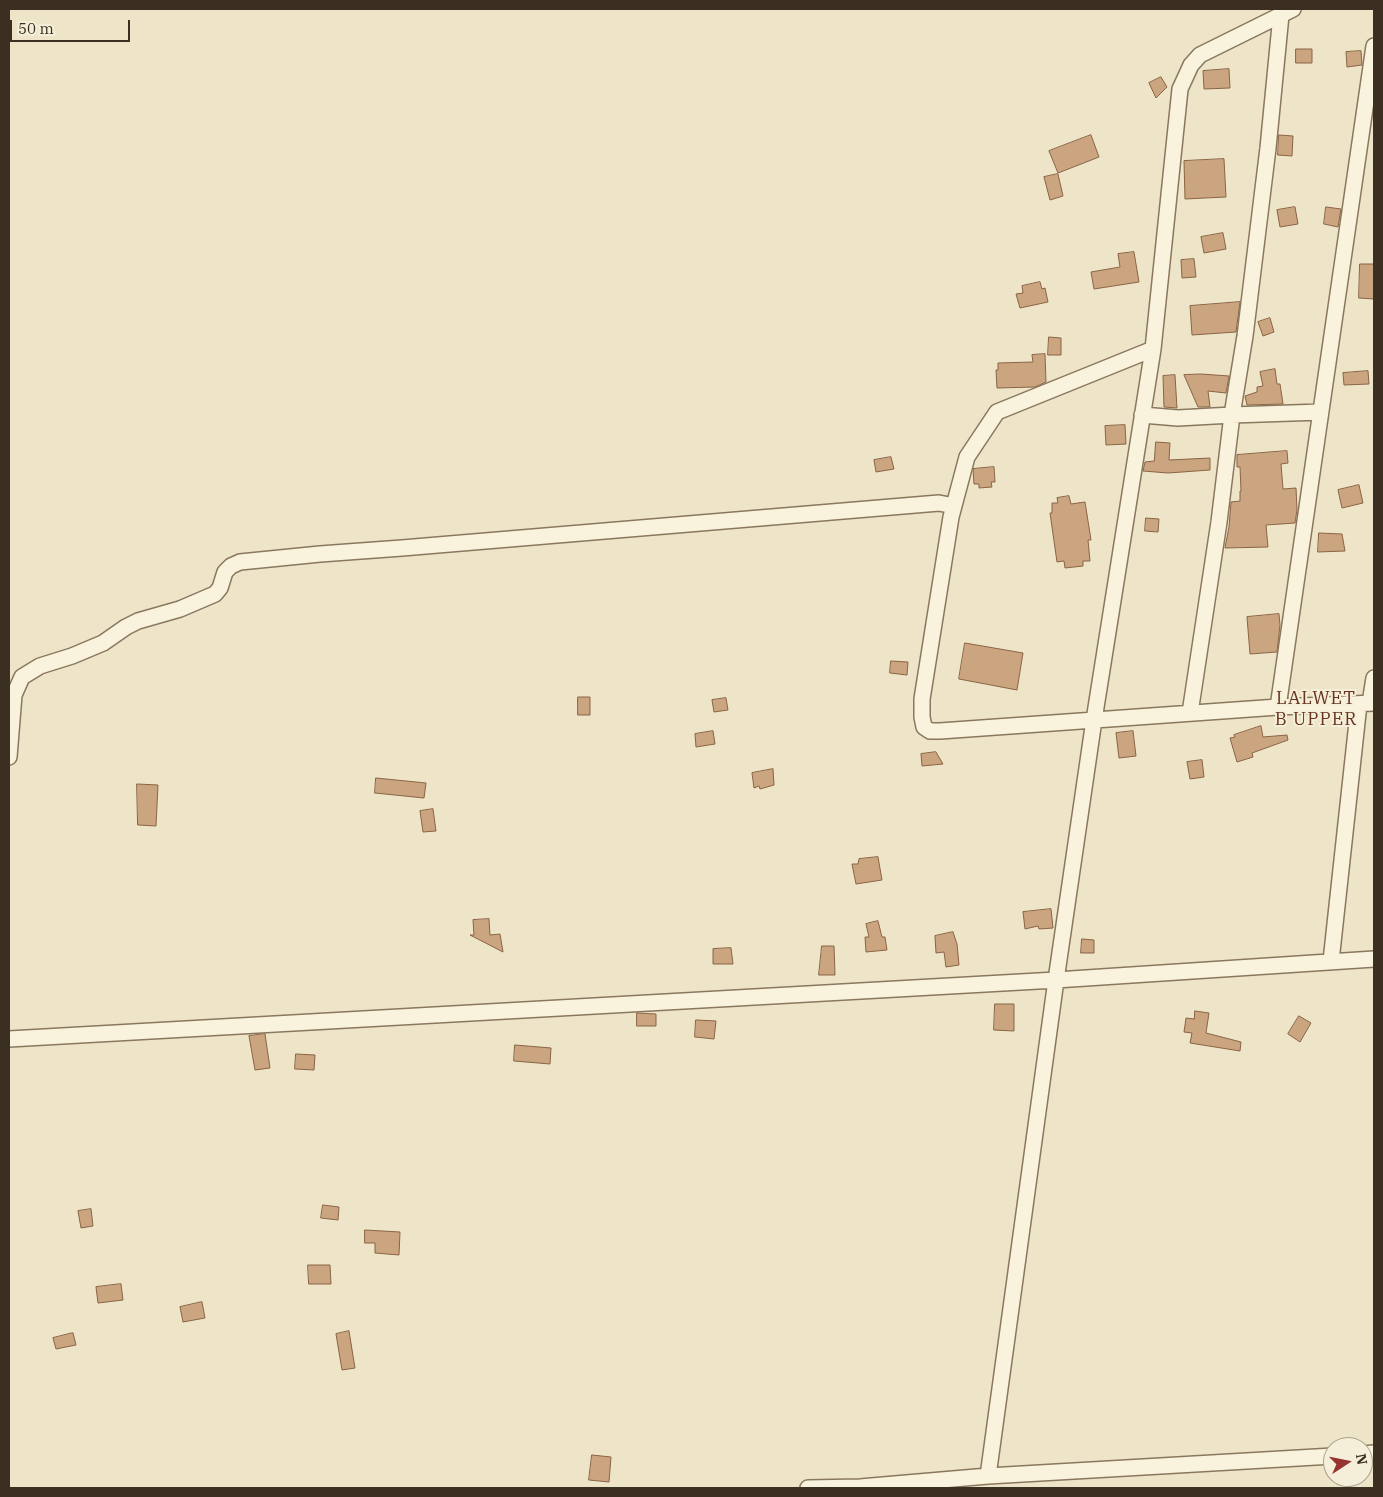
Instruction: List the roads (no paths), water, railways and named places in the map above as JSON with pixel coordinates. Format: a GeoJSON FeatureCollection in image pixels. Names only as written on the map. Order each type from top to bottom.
{"type":"FeatureCollection","features":[{"type":"Feature","properties":{"kind":"street"},"geometry":{"type":"LineString","coordinates":[[988,1476],[1056,980],[1094,720],[1153,349],[1180,89],[1191,65],[1200,55],[1287,12]]}},
{"type":"Feature","properties":{"kind":"street"},"geometry":{"type":"LineString","coordinates":[[1190,713],[1220,522],[1232,415],[1287,12]]}},
{"type":"Feature","properties":{"kind":"street"},"geometry":{"type":"LineString","coordinates":[[1278,707],[1374,46]]}},
{"type":"Feature","properties":{"kind":"street"},"geometry":{"type":"LineString","coordinates":[[1153,349],[996,412],[967,457],[951,517],[922,699],[924,727],[930,731],[940,731],[1278,707],[1368,704]]}},
{"type":"Feature","properties":{"kind":"street"},"geometry":{"type":"LineString","coordinates":[[1142,415],[1178,418],[1321,412]]}},
{"type":"Feature","properties":{"kind":"street"},"geometry":{"type":"LineString","coordinates":[[9,757],[14,696],[22,677],[40,666],[72,656],[103,643],[138,621],[180,608],[215,594],[220,588],[225,572],[231,566],[240,562],[940,503],[954,506]]}},
{"type":"Feature","properties":{"kind":"street"},"geometry":{"type":"LineString","coordinates":[[1331,961],[1368,704],[1374,678]]}},
{"type":"Feature","properties":{"kind":"street"},"geometry":{"type":"LineString","coordinates":[[9,1039],[1056,980],[1374,959]]}},
{"type":"Feature","properties":{"kind":"street"},"geometry":{"type":"LineString","coordinates":[[808,1488],[860,1487],[988,1476],[1323,1457]]}},
{"type":"Feature","properties":{"kind":"district","name":"LALWET B UPPER"},"geometry":{"type":"Point","coordinates":[1316,710]}}]}
